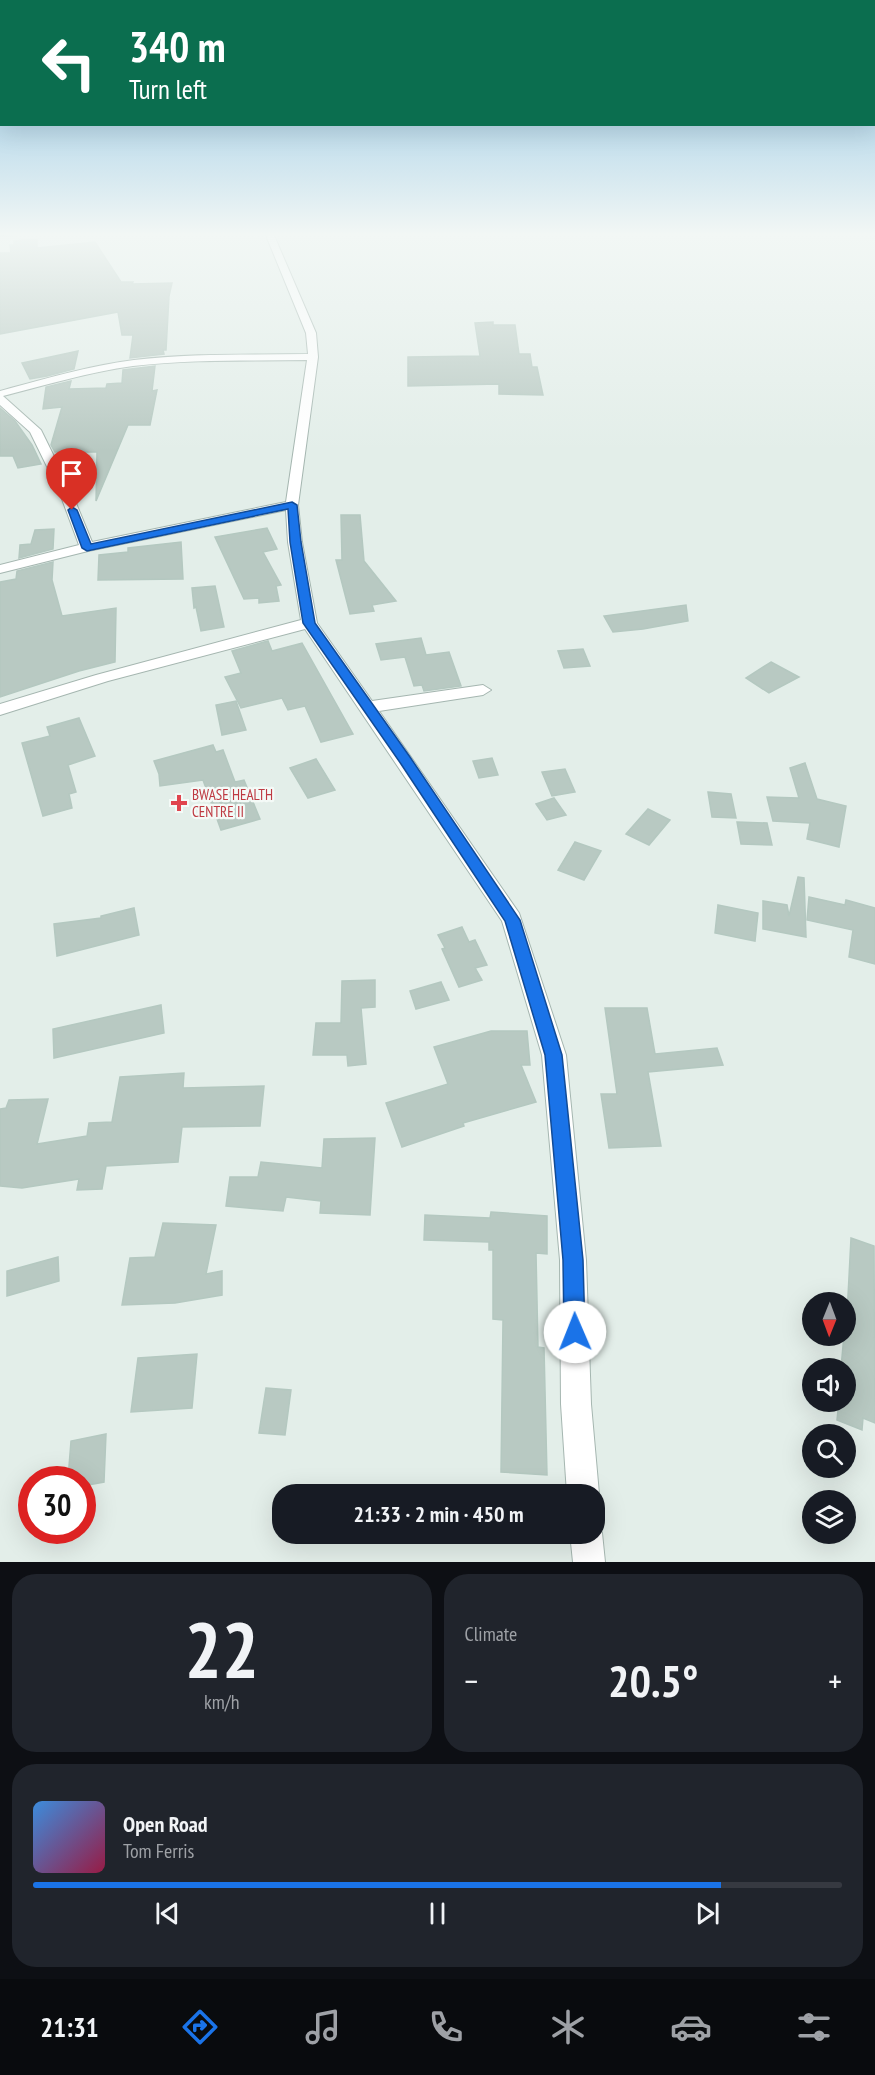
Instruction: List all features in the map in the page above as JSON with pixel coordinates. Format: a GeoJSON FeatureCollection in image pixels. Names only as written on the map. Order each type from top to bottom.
{"type":"FeatureCollection","features":[{"type":"Feature","properties":{"kind":"street"},"geometry":{"type":"LineString","coordinates":[[300,306],[311,333],[313,357],[292,505],[295,542],[309,623],[512,920],[554,1055],[573,1260],[576,1404],[582,1484]]}},
{"type":"Feature","properties":{"kind":"street"},"geometry":{"type":"LineString","coordinates":[[0,394],[44,382],[132,364],[181,360],[313,357]]}},
{"type":"Feature","properties":{"kind":"street"},"geometry":{"type":"LineString","coordinates":[[0,399],[35,430],[65,491],[87,548]]}},
{"type":"Feature","properties":{"kind":"street"},"geometry":{"type":"LineString","coordinates":[[0,569],[87,548],[292,505]]}},
{"type":"Feature","properties":{"kind":"street"},"geometry":{"type":"LineString","coordinates":[[0,710],[102,678],[309,623]]}},
{"type":"Feature","properties":{"kind":"street"},"geometry":{"type":"LineString","coordinates":[[368,707],[483,690]]}},
{"type":"Feature","properties":{"kind":"street"},"geometry":{"type":"LineString","coordinates":[[587,1544],[589,1562]]}},
{"type":"Feature","properties":{"kind":"building"},"geometry":{"type":"Polygon","coordinates":[[[0,306],[168,306],[164,354],[130,358],[133,335],[122,335],[118,312],[0,334],[0,306]]]}},
{"type":"Feature","properties":{"kind":"building"},"geometry":{"type":"Polygon","coordinates":[[[493,322],[493,325],[515,325],[519,354],[530,354],[532,367],[537,367],[543,395],[499,394],[499,384],[408,386],[408,357],[480,356],[475,323],[493,322]]]}},
{"type":"Feature","properties":{"kind":"building"},"geometry":{"type":"Polygon","coordinates":[[[78,351],[74,369],[47,376],[30,379],[22,363],[78,351]]]}},
{"type":"Feature","properties":{"kind":"building"},"geometry":{"type":"Polygon","coordinates":[[[155,366],[152,391],[157,390],[150,425],[128,425],[96,501],[97,452],[55,452],[51,445],[62,407],[43,409],[46,387],[71,381],[69,389],[106,388],[107,384],[122,383],[123,370],[155,366]]]}},
{"type":"Feature","properties":{"kind":"building"},"geometry":{"type":"Polygon","coordinates":[[[0,408],[15,421],[32,445],[41,464],[18,468],[13,456],[0,456],[0,408]]]}},
{"type":"Feature","properties":{"kind":"building"},"geometry":{"type":"Polygon","coordinates":[[[341,515],[360,515],[364,561],[396,601],[372,605],[374,611],[350,614],[336,560],[342,560],[341,515]]]}},
{"type":"Feature","properties":{"kind":"building"},"geometry":{"type":"Polygon","coordinates":[[[267,528],[277,549],[263,552],[281,585],[276,586],[279,601],[259,603],[259,598],[244,599],[215,537],[267,528]]]}},
{"type":"Feature","properties":{"kind":"building"},"geometry":{"type":"Polygon","coordinates":[[[54,529],[53,549],[19,558],[20,545],[31,544],[35,530],[54,529]]]}},
{"type":"Feature","properties":{"kind":"building"},"geometry":{"type":"Polygon","coordinates":[[[181,542],[183,579],[98,580],[99,555],[128,552],[128,548],[181,542]]]}},
{"type":"Feature","properties":{"kind":"building"},"geometry":{"type":"Polygon","coordinates":[[[53,562],[52,580],[62,616],[116,608],[115,662],[79,671],[0,697],[0,582],[16,579],[17,571],[53,562]]]}},
{"type":"Feature","properties":{"kind":"building"},"geometry":{"type":"Polygon","coordinates":[[[215,586],[224,627],[201,631],[196,607],[194,608],[192,588],[215,586]]]}},
{"type":"Feature","properties":{"kind":"building"},"geometry":{"type":"Polygon","coordinates":[[[686,605],[688,621],[643,629],[613,632],[604,616],[686,605]]]}},
{"type":"Feature","properties":{"kind":"building"},"geometry":{"type":"Polygon","coordinates":[[[421,638],[426,655],[449,652],[461,686],[424,691],[422,685],[414,686],[405,657],[381,660],[376,644],[421,638]]]}},
{"type":"Feature","properties":{"kind":"building"},"geometry":{"type":"Polygon","coordinates":[[[268,641],[272,651],[302,643],[353,734],[321,742],[305,706],[288,710],[282,698],[241,708],[225,677],[241,673],[232,651],[268,641]]]}},
{"type":"Feature","properties":{"kind":"building"},"geometry":{"type":"Polygon","coordinates":[[[583,649],[590,666],[564,668],[558,651],[583,649]]]}},
{"type":"Feature","properties":{"kind":"building"},"geometry":{"type":"Polygon","coordinates":[[[771,662],[799,677],[769,693],[746,678],[771,662]]]}},
{"type":"Feature","properties":{"kind":"building"},"geometry":{"type":"Polygon","coordinates":[[[236,701],[246,730],[222,735],[216,705],[236,701]]]}},
{"type":"Feature","properties":{"kind":"building"},"geometry":{"type":"Polygon","coordinates":[[[79,718],[95,756],[68,765],[76,792],[69,794],[72,808],[43,816],[22,743],[50,736],[47,727],[79,718]]]}},
{"type":"Feature","properties":{"kind":"building"},"geometry":{"type":"Polygon","coordinates":[[[213,745],[216,752],[223,750],[235,782],[244,780],[260,819],[221,830],[203,780],[160,786],[159,774],[154,761],[213,745]]]}},
{"type":"Feature","properties":{"kind":"building"},"geometry":{"type":"Polygon","coordinates":[[[492,758],[498,775],[479,778],[473,761],[492,758]]]}},
{"type":"Feature","properties":{"kind":"building"},"geometry":{"type":"Polygon","coordinates":[[[316,759],[335,790],[308,798],[290,768],[316,759]]]}},
{"type":"Feature","properties":{"kind":"building"},"geometry":{"type":"Polygon","coordinates":[[[805,763],[817,799],[846,806],[839,847],[807,839],[810,823],[773,821],[767,797],[799,798],[790,768],[805,763]]]}},
{"type":"Feature","properties":{"kind":"building"},"geometry":{"type":"Polygon","coordinates":[[[565,769],[575,792],[552,796],[542,772],[565,769]]]}},
{"type":"Feature","properties":{"kind":"building"},"geometry":{"type":"Polygon","coordinates":[[[708,792],[731,794],[736,818],[712,817],[708,792]]]}},
{"type":"Feature","properties":{"kind":"building"},"geometry":{"type":"Polygon","coordinates":[[[554,798],[566,815],[547,820],[536,804],[554,798]]]}},
{"type":"Feature","properties":{"kind":"building"},"geometry":{"type":"Polygon","coordinates":[[[648,809],[670,820],[649,845],[626,834],[648,809]]]}},
{"type":"Feature","properties":{"kind":"building"},"geometry":{"type":"Polygon","coordinates":[[[737,822],[767,823],[772,845],[741,844],[737,822]]]}},
{"type":"Feature","properties":{"kind":"building"},"geometry":{"type":"Polygon","coordinates":[[[575,842],[601,851],[584,880],[558,870],[575,842]]]}},
{"type":"Feature","properties":{"kind":"building"},"geometry":{"type":"Polygon","coordinates":[[[798,877],[804,878],[806,937],[763,929],[763,901],[787,905],[789,916],[798,877]]]}},
{"type":"Feature","properties":{"kind":"building"},"geometry":{"type":"Polygon","coordinates":[[[809,897],[845,905],[846,900],[875,908],[875,964],[849,957],[853,930],[807,920],[809,897]]]}},
{"type":"Feature","properties":{"kind":"building"},"geometry":{"type":"Polygon","coordinates":[[[718,905],[758,913],[755,941],[715,933],[718,905]]]}},
{"type":"Feature","properties":{"kind":"building"},"geometry":{"type":"Polygon","coordinates":[[[134,908],[139,935],[57,956],[54,924],[101,918],[101,916],[134,908]]]}},
{"type":"Feature","properties":{"kind":"building"},"geometry":{"type":"Polygon","coordinates":[[[462,927],[469,942],[475,940],[487,965],[475,968],[482,980],[459,987],[438,935],[462,927]]]}},
{"type":"Feature","properties":{"kind":"building"},"geometry":{"type":"Polygon","coordinates":[[[375,980],[375,1007],[361,1008],[366,1064],[348,1066],[347,1055],[313,1055],[316,1023],[341,1023],[342,981],[375,980]]]}},
{"type":"Feature","properties":{"kind":"building"},"geometry":{"type":"Polygon","coordinates":[[[441,982],[449,1000],[416,1009],[410,991],[441,982]]]}},
{"type":"Feature","properties":{"kind":"building"},"geometry":{"type":"Polygon","coordinates":[[[161,1005],[164,1033],[54,1058],[53,1029],[161,1005]]]}},
{"type":"Feature","properties":{"kind":"building"},"geometry":{"type":"Polygon","coordinates":[[[605,1008],[647,1008],[655,1054],[717,1048],[723,1065],[648,1072],[661,1146],[609,1148],[601,1094],[617,1094],[605,1008]]]}},
{"type":"Feature","properties":{"kind":"building"},"geometry":{"type":"Polygon","coordinates":[[[491,1031],[527,1031],[530,1065],[521,1065],[536,1102],[463,1123],[464,1126],[402,1147],[386,1103],[448,1084],[434,1047],[491,1031]]]}},
{"type":"Feature","properties":{"kind":"building"},"geometry":{"type":"Polygon","coordinates":[[[184,1073],[183,1088],[264,1086],[260,1126],[182,1127],[178,1162],[106,1166],[102,1189],[77,1190],[79,1179],[22,1188],[0,1186],[0,1109],[6,1108],[9,1100],[48,1099],[37,1144],[87,1136],[89,1123],[112,1122],[120,1077],[184,1073]]]}},
{"type":"Feature","properties":{"kind":"building"},"geometry":{"type":"Polygon","coordinates":[[[375,1138],[370,1215],[320,1213],[321,1201],[286,1197],[283,1211],[226,1206],[230,1177],[258,1177],[261,1162],[322,1168],[324,1139],[375,1138]]]}},
{"type":"Feature","properties":{"kind":"building"},"geometry":{"type":"Polygon","coordinates":[[[491,1212],[547,1216],[547,1254],[536,1253],[538,1347],[544,1348],[547,1475],[501,1472],[503,1320],[493,1319],[493,1250],[489,1250],[489,1242],[424,1240],[425,1215],[490,1218],[491,1212]]]}},
{"type":"Feature","properties":{"kind":"building"},"geometry":{"type":"Polygon","coordinates":[[[163,1223],[216,1225],[206,1274],[222,1271],[222,1295],[175,1303],[122,1305],[130,1258],[155,1257],[163,1223]]]}},
{"type":"Feature","properties":{"kind":"building"},"geometry":{"type":"Polygon","coordinates":[[[851,1238],[874,1246],[875,1423],[863,1418],[862,1430],[856,1428],[856,1424],[847,1424],[837,1420],[838,1412],[856,1412],[856,1358],[842,1358],[843,1346],[856,1346],[856,1292],[848,1292],[851,1238]]]}},
{"type":"Feature","properties":{"kind":"building"},"geometry":{"type":"Polygon","coordinates":[[[58,1257],[59,1281],[7,1296],[7,1271],[58,1257]]]}},
{"type":"Feature","properties":{"kind":"building"},"geometry":{"type":"Polygon","coordinates":[[[197,1354],[192,1408],[131,1412],[138,1358],[197,1354]]]}},
{"type":"Feature","properties":{"kind":"building"},"geometry":{"type":"Polygon","coordinates":[[[266,1388],[291,1390],[285,1435],[259,1433],[266,1388]]]}},
{"type":"Feature","properties":{"kind":"building"},"geometry":{"type":"Polygon","coordinates":[[[106,1434],[104,1482],[96,1483],[96,1466],[69,1466],[71,1441],[106,1434]]]}},
{"type":"Feature","properties":{"kind":"place","name":"BWASE HEALTH CENTRE II"},"geometry":{"type":"Point","coordinates":[179,803]}},
{"type":"Feature","properties":{"kind":"route"},"geometry":{"type":"LineString","coordinates":[[72,510],[87,548],[292,505],[295,542],[309,623],[405,760],[512,920],[554,1055],[573,1260],[575,1332]]}}]}
